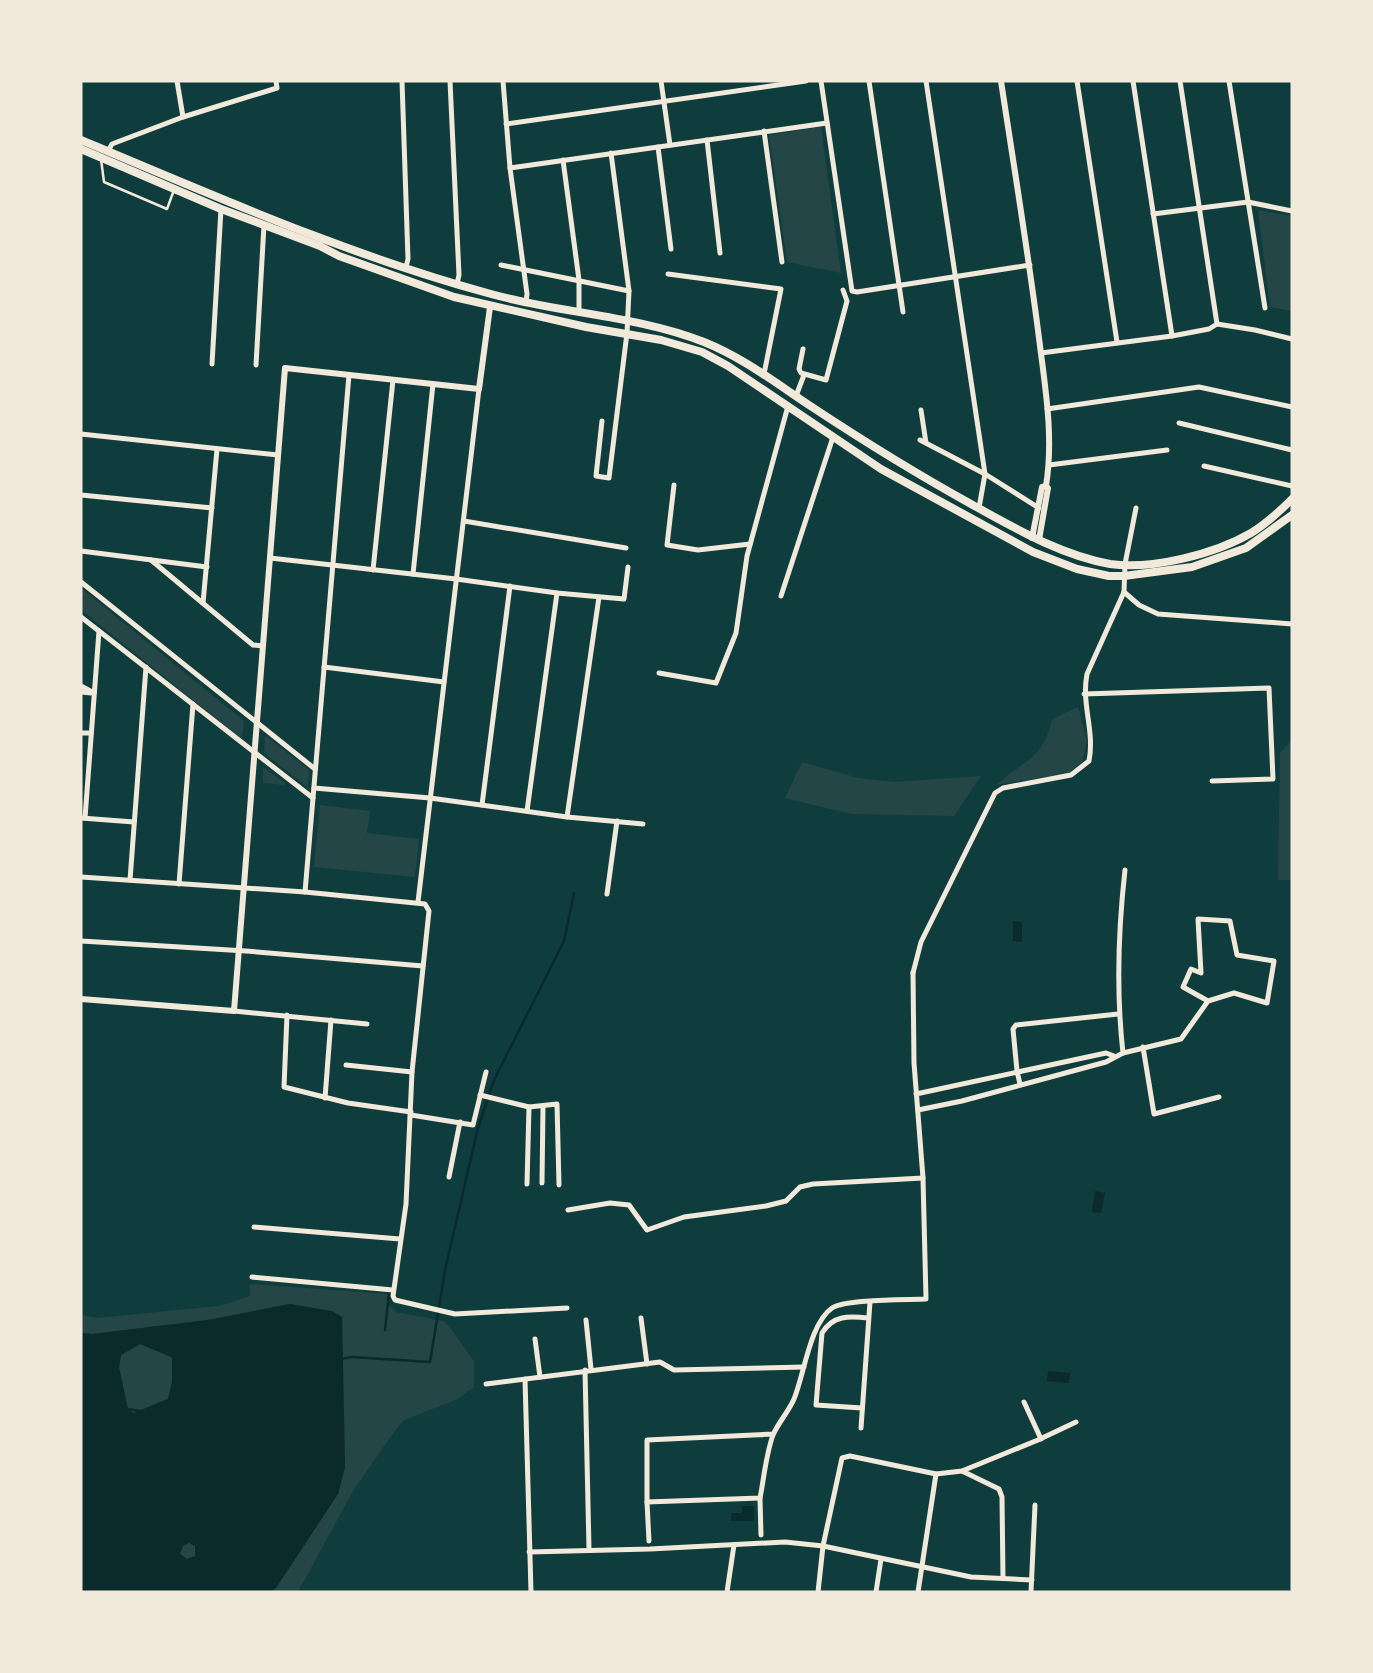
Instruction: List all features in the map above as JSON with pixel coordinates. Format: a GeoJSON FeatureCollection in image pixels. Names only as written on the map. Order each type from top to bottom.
{"type":"FeatureCollection","features":[{"type":"Feature","properties":{"kind":"main road"},"geometry":{"type":"LineString","coordinates":[[81,140],[237,205],[457,284],[526,302],[665,330],[702,341],[732,355],[764,374],[885,456],[1036,539],[1090,559],[1113,564],[1174,560],[1226,545],[1255,530],[1292,499]]}},
{"type":"Feature","properties":{"kind":"main road"},"geometry":{"type":"LineString","coordinates":[[81,149],[174,189],[402,279],[490,306],[586,327],[627,333],[702,352],[728,366],[881,469],[1050,560],[1077,569],[1109,576],[1174,571],[1231,555],[1261,539],[1292,515]]}},
{"type":"Feature","properties":{"kind":"street"},"geometry":{"type":"LineString","coordinates":[[177,81],[183,117]]}},
{"type":"Feature","properties":{"kind":"street"},"geometry":{"type":"LineString","coordinates":[[108,151],[112,144],[183,117],[276,88],[276,81]]}},
{"type":"Feature","properties":{"kind":"street"},"geometry":{"type":"LineString","coordinates":[[402,81],[408,259],[406,267]]}},
{"type":"Feature","properties":{"kind":"street"},"geometry":{"type":"LineString","coordinates":[[450,81],[459,275],[457,284]]}},
{"type":"Feature","properties":{"kind":"street"},"geometry":{"type":"LineString","coordinates":[[502,81],[510,168],[524,269],[526,302]]}},
{"type":"Feature","properties":{"kind":"street"},"geometry":{"type":"LineString","coordinates":[[661,81],[670,145]]}},
{"type":"Feature","properties":{"kind":"street"},"geometry":{"type":"LineString","coordinates":[[506,124],[806,81]]}},
{"type":"Feature","properties":{"kind":"street"},"geometry":{"type":"LineString","coordinates":[[821,81],[852,291],[857,292],[955,278],[1030,265]]}},
{"type":"Feature","properties":{"kind":"street"},"geometry":{"type":"LineString","coordinates":[[869,81],[903,312]]}},
{"type":"Feature","properties":{"kind":"street"},"geometry":{"type":"LineString","coordinates":[[926,81],[985,474],[979,508]]}},
{"type":"Feature","properties":{"kind":"street"},"geometry":{"type":"LineString","coordinates":[[1001,81],[1030,265],[1047,409],[1049,465],[1046,486],[1048,488],[1036,539]]}},
{"type":"Feature","properties":{"kind":"street"},"geometry":{"type":"LineString","coordinates":[[1077,81],[1116,342]]}},
{"type":"Feature","properties":{"kind":"street"},"geometry":{"type":"LineString","coordinates":[[1133,81],[1172,336]]}},
{"type":"Feature","properties":{"kind":"street"},"geometry":{"type":"LineString","coordinates":[[1180,81],[1217,324]]}},
{"type":"Feature","properties":{"kind":"street"},"geometry":{"type":"LineString","coordinates":[[1229,81],[1265,308]]}},
{"type":"Feature","properties":{"kind":"street"},"geometry":{"type":"LineString","coordinates":[[510,168],[827,123]]}},
{"type":"Feature","properties":{"kind":"street"},"geometry":{"type":"LineString","coordinates":[[764,131],[782,262]]}},
{"type":"Feature","properties":{"kind":"street"},"geometry":{"type":"LineString","coordinates":[[707,140],[720,253]]}},
{"type":"Feature","properties":{"kind":"street"},"geometry":{"type":"LineString","coordinates":[[658,147],[671,250]]}},
{"type":"Feature","properties":{"kind":"street"},"geometry":{"type":"LineString","coordinates":[[602,421],[596,476],[609,478],[627,333],[629,291],[611,154]]}},
{"type":"Feature","properties":{"kind":"street"},"geometry":{"type":"LineString","coordinates":[[564,160],[579,280],[579,313]]}},
{"type":"Feature","properties":{"kind":"street"},"geometry":{"type":"LineString","coordinates":[[1153,214],[1248,202],[1292,211]]}},
{"type":"Feature","properties":{"kind":"street"},"geometry":{"type":"LineString","coordinates":[[212,364],[221,208]]}},
{"type":"Feature","properties":{"kind":"street"},"geometry":{"type":"LineString","coordinates":[[256,365],[264,224]]}},
{"type":"Feature","properties":{"kind":"street"},"geometry":{"type":"LineString","coordinates":[[501,265],[629,291]]}},
{"type":"Feature","properties":{"kind":"street"},"geometry":{"type":"LineString","coordinates":[[668,274],[781,289],[764,374]]}},
{"type":"Feature","properties":{"kind":"street"},"geometry":{"type":"LineString","coordinates":[[803,349],[799,369],[804,375],[826,380],[847,301],[843,290]]}},
{"type":"Feature","properties":{"kind":"street"},"geometry":{"type":"LineString","coordinates":[[418,902],[490,306]]}},
{"type":"Feature","properties":{"kind":"street"},"geometry":{"type":"LineString","coordinates":[[1040,353],[1172,336],[1209,329],[1217,324],[1255,330],[1292,340]]}},
{"type":"Feature","properties":{"kind":"street"},"geometry":{"type":"LineString","coordinates":[[234,1011],[285,368],[479,389]]}},
{"type":"Feature","properties":{"kind":"street"},"geometry":{"type":"LineString","coordinates":[[305,892],[350,375]]}},
{"type":"Feature","properties":{"kind":"street"},"geometry":{"type":"LineString","coordinates":[[796,396],[804,375]]}},
{"type":"Feature","properties":{"kind":"street"},"geometry":{"type":"LineString","coordinates":[[373,570],[393,380]]}},
{"type":"Feature","properties":{"kind":"street"},"geometry":{"type":"LineString","coordinates":[[413,574],[433,384]]}},
{"type":"Feature","properties":{"kind":"street"},"geometry":{"type":"LineString","coordinates":[[1047,409],[1199,387],[1292,407]]}},
{"type":"Feature","properties":{"kind":"street"},"geometry":{"type":"LineString","coordinates":[[659,673],[716,683],[736,633],[750,544],[788,406]]}},
{"type":"Feature","properties":{"kind":"street"},"geometry":{"type":"LineString","coordinates":[[921,410],[926,443]]}},
{"type":"Feature","properties":{"kind":"street"},"geometry":{"type":"LineString","coordinates":[[1178,423],[1292,450]]}},
{"type":"Feature","properties":{"kind":"street"},"geometry":{"type":"LineString","coordinates":[[81,434],[278,455]]}},
{"type":"Feature","properties":{"kind":"street"},"geometry":{"type":"LineString","coordinates":[[782,596],[834,437]]}},
{"type":"Feature","properties":{"kind":"street"},"geometry":{"type":"LineString","coordinates":[[920,440],[985,474],[1042,508]]}},
{"type":"Feature","properties":{"kind":"street"},"geometry":{"type":"LineString","coordinates":[[204,603],[217,449]]}},
{"type":"Feature","properties":{"kind":"street"},"geometry":{"type":"LineString","coordinates":[[1049,465],[1167,450]]}},
{"type":"Feature","properties":{"kind":"street"},"geometry":{"type":"LineString","coordinates":[[1204,466],[1292,486]]}},
{"type":"Feature","properties":{"kind":"street"},"geometry":{"type":"LineString","coordinates":[[674,485],[667,545],[698,550],[750,544]]}},
{"type":"Feature","properties":{"kind":"street"},"geometry":{"type":"LineString","coordinates":[[81,494],[212,508]]}},
{"type":"Feature","properties":{"kind":"street"},"geometry":{"type":"LineString","coordinates":[[761,1535],[760,1498],[773,1434],[783,1420],[794,1398],[820,1323],[832,1308],[870,1302],[926,1299],[923,1178],[914,1063],[914,972],[921,942],[995,793],[1003,788],[1071,775],[1089,760],[1092,740],[1084,694],[1087,674],[1124,592],[1125,564],[1136,508]]}},
{"type":"Feature","properties":{"kind":"street"},"geometry":{"type":"LineString","coordinates":[[464,522],[626,548]]}},
{"type":"Feature","properties":{"kind":"street"},"geometry":{"type":"LineString","coordinates":[[81,551],[207,567]]}},
{"type":"Feature","properties":{"kind":"street"},"geometry":{"type":"LineString","coordinates":[[270,558],[456,579],[557,593],[624,599],[628,567]]}},
{"type":"Feature","properties":{"kind":"street"},"geometry":{"type":"LineString","coordinates":[[151,560],[254,645],[263,646]]}},
{"type":"Feature","properties":{"kind":"street"},"geometry":{"type":"LineString","coordinates":[[81,582],[315,769]]}},
{"type":"Feature","properties":{"kind":"street"},"geometry":{"type":"LineString","coordinates":[[482,805],[510,586]]}},
{"type":"Feature","properties":{"kind":"street"},"geometry":{"type":"LineString","coordinates":[[1124,592],[1139,605],[1158,614],[1292,624]]}},
{"type":"Feature","properties":{"kind":"street"},"geometry":{"type":"LineString","coordinates":[[527,811],[557,593]]}},
{"type":"Feature","properties":{"kind":"street"},"geometry":{"type":"LineString","coordinates":[[568,817],[598,596]]}},
{"type":"Feature","properties":{"kind":"street"},"geometry":{"type":"LineString","coordinates":[[81,617],[313,798]]}},
{"type":"Feature","properties":{"kind":"street"},"geometry":{"type":"LineString","coordinates":[[99,631],[83,818],[134,822]]}},
{"type":"Feature","properties":{"kind":"street"},"geometry":{"type":"LineString","coordinates":[[130,880],[146,667]]}},
{"type":"Feature","properties":{"kind":"street"},"geometry":{"type":"LineString","coordinates":[[324,667],[444,682]]}},
{"type":"Feature","properties":{"kind":"street"},"geometry":{"type":"LineString","coordinates":[[81,686],[94,693]]}},
{"type":"Feature","properties":{"kind":"street"},"geometry":{"type":"LineString","coordinates":[[1084,694],[1269,688],[1273,779],[1212,781]]}},
{"type":"Feature","properties":{"kind":"street"},"geometry":{"type":"LineString","coordinates":[[81,692],[94,693]]}},
{"type":"Feature","properties":{"kind":"street"},"geometry":{"type":"LineString","coordinates":[[179,884],[193,704]]}},
{"type":"Feature","properties":{"kind":"street"},"geometry":{"type":"LineString","coordinates":[[81,733],[91,733]]}},
{"type":"Feature","properties":{"kind":"street"},"geometry":{"type":"LineString","coordinates":[[81,773],[88,774]]}},
{"type":"Feature","properties":{"kind":"street"},"geometry":{"type":"LineString","coordinates":[[314,788],[430,798],[617,824],[643,824]]}},
{"type":"Feature","properties":{"kind":"street"},"geometry":{"type":"LineString","coordinates":[[608,894],[617,824]]}},
{"type":"Feature","properties":{"kind":"street"},"geometry":{"type":"LineString","coordinates":[[1122,1053],[1118,1014],[1120,917],[1125,870]]}},
{"type":"Feature","properties":{"kind":"street"},"geometry":{"type":"LineString","coordinates":[[81,877],[305,892],[425,904],[429,911],[412,1072],[406,1204],[393,1290],[395,1300],[455,1314],[567,1308]]}},
{"type":"Feature","properties":{"kind":"street"},"geometry":{"type":"LineString","coordinates":[[918,1110],[962,1101],[1106,1062],[1114,1056],[1143,1047],[1181,1039],[1208,1001],[1234,993],[1267,1003],[1274,961],[1237,955],[1230,920],[1198,919],[1201,973],[1191,969],[1183,987],[1208,1001]]}},
{"type":"Feature","properties":{"kind":"street"},"geometry":{"type":"LineString","coordinates":[[81,941],[238,950],[423,966]]}},
{"type":"Feature","properties":{"kind":"street"},"geometry":{"type":"LineString","coordinates":[[81,999],[287,1015],[367,1024]]}},
{"type":"Feature","properties":{"kind":"street"},"geometry":{"type":"LineString","coordinates":[[1020,1084],[1016,1071],[1013,1029],[1016,1025],[1118,1014]]}},
{"type":"Feature","properties":{"kind":"street"},"geometry":{"type":"LineString","coordinates":[[287,1015],[284,1087],[325,1098],[473,1125],[486,1097],[486,1072]]}},
{"type":"Feature","properties":{"kind":"street"},"geometry":{"type":"LineString","coordinates":[[325,1098],[331,1020]]}},
{"type":"Feature","properties":{"kind":"street"},"geometry":{"type":"LineString","coordinates":[[1143,1047],[1154,1114],[1219,1097]]}},
{"type":"Feature","properties":{"kind":"street"},"geometry":{"type":"LineString","coordinates":[[916,1094],[1106,1053],[1114,1056]]}},
{"type":"Feature","properties":{"kind":"street"},"geometry":{"type":"LineString","coordinates":[[346,1065],[412,1072]]}},
{"type":"Feature","properties":{"kind":"street"},"geometry":{"type":"LineString","coordinates":[[486,1097],[529,1107],[557,1104],[559,1185]]}},
{"type":"Feature","properties":{"kind":"street"},"geometry":{"type":"LineString","coordinates":[[542,1184],[543,1106]]}},
{"type":"Feature","properties":{"kind":"street"},"geometry":{"type":"LineString","coordinates":[[527,1184],[529,1107]]}},
{"type":"Feature","properties":{"kind":"street"},"geometry":{"type":"LineString","coordinates":[[448,1177],[460,1122]]}},
{"type":"Feature","properties":{"kind":"street"},"geometry":{"type":"LineString","coordinates":[[568,1210],[610,1204],[628,1204],[646,1230],[684,1217],[786,1201],[800,1187],[813,1184],[923,1178]]}},
{"type":"Feature","properties":{"kind":"street"},"geometry":{"type":"LineString","coordinates":[[254,1227],[400,1239]]}},
{"type":"Feature","properties":{"kind":"street"},"geometry":{"type":"LineString","coordinates":[[252,1277],[393,1290]]}},
{"type":"Feature","properties":{"kind":"street"},"geometry":{"type":"LineString","coordinates":[[861,1428],[870,1302]]}},
{"type":"Feature","properties":{"kind":"street"},"geometry":{"type":"LineString","coordinates":[[862,1408],[816,1405],[822,1333],[827,1324],[836,1318],[849,1316],[868,1318]]}},
{"type":"Feature","properties":{"kind":"street"},"geometry":{"type":"LineString","coordinates":[[641,1318],[647,1364]]}},
{"type":"Feature","properties":{"kind":"street"},"geometry":{"type":"LineString","coordinates":[[586,1320],[589,1549]]}},
{"type":"Feature","properties":{"kind":"street"},"geometry":{"type":"LineString","coordinates":[[535,1339],[540,1376]]}},
{"type":"Feature","properties":{"kind":"street"},"geometry":{"type":"LineString","coordinates":[[486,1384],[660,1362],[674,1370],[804,1366]]}},
{"type":"Feature","properties":{"kind":"street"},"geometry":{"type":"LineString","coordinates":[[526,1379],[531,1592]]}},
{"type":"Feature","properties":{"kind":"street"},"geometry":{"type":"LineString","coordinates":[[1024,1402],[1041,1439]]}},
{"type":"Feature","properties":{"kind":"street"},"geometry":{"type":"LineString","coordinates":[[818,1592],[823,1546],[842,1458],[850,1456],[936,1474],[962,1470],[1041,1439],[1076,1422]]}},
{"type":"Feature","properties":{"kind":"street"},"geometry":{"type":"LineString","coordinates":[[649,1541],[646,1440],[773,1434]]}},
{"type":"Feature","properties":{"kind":"street"},"geometry":{"type":"LineString","coordinates":[[962,1470],[999,1489],[1002,1497],[1003,1578]]}},
{"type":"Feature","properties":{"kind":"street"},"geometry":{"type":"LineString","coordinates":[[918,1592],[920,1567],[936,1474]]}},
{"type":"Feature","properties":{"kind":"street"},"geometry":{"type":"LineString","coordinates":[[647,1502],[760,1498]]}},
{"type":"Feature","properties":{"kind":"street"},"geometry":{"type":"LineString","coordinates":[[1032,1592],[1035,1505]]}},
{"type":"Feature","properties":{"kind":"street"},"geometry":{"type":"LineString","coordinates":[[529,1552],[589,1549],[650,1549],[785,1542],[823,1546],[971,1577],[1032,1580]]}},
{"type":"Feature","properties":{"kind":"street"},"geometry":{"type":"LineString","coordinates":[[727,1592],[734,1545]]}},
{"type":"Feature","properties":{"kind":"street"},"geometry":{"type":"LineString","coordinates":[[876,1592],[880,1559]]}},
{"type":"Feature","properties":{"kind":"lane"},"geometry":{"type":"LineString","coordinates":[[101,158],[104,182],[167,209],[174,189]]}},
{"type":"Feature","properties":{"kind":"shaded area"},"geometry":{"type":"Polygon","coordinates":[[[821,127],[841,273],[787,262],[769,135],[821,127]]]}},
{"type":"Feature","properties":{"kind":"shaded area"},"geometry":{"type":"Polygon","coordinates":[[[1258,210],[1292,216],[1292,311],[1270,307],[1258,210]]]}},
{"type":"Feature","properties":{"kind":"shaded area"},"geometry":{"type":"Polygon","coordinates":[[[81,588],[244,721],[242,739],[81,610],[81,588]]]}},
{"type":"Feature","properties":{"kind":"shaded area"},"geometry":{"type":"Polygon","coordinates":[[[1078,707],[1087,740],[1083,761],[1068,773],[996,785],[1037,752],[1048,733],[1052,719],[1078,707]]]}},
{"type":"Feature","properties":{"kind":"shaded area"},"geometry":{"type":"Polygon","coordinates":[[[265,735],[309,770],[308,788],[264,753],[265,735]]]}},
{"type":"Feature","properties":{"kind":"shaded area"},"geometry":{"type":"Polygon","coordinates":[[[1292,741],[1292,880],[1278,880],[1280,752],[1292,741]]]}},
{"type":"Feature","properties":{"kind":"shaded area"},"geometry":{"type":"Polygon","coordinates":[[[802,762],[858,778],[894,782],[981,776],[954,816],[851,814],[785,798],[802,762]]]}},
{"type":"Feature","properties":{"kind":"shaded area"},"geometry":{"type":"Polygon","coordinates":[[[263,767],[285,783],[285,785],[263,783],[263,767]]]}},
{"type":"Feature","properties":{"kind":"shaded area"},"geometry":{"type":"Polygon","coordinates":[[[320,805],[370,811],[367,833],[419,839],[415,877],[314,867],[320,805]]]}},
{"type":"Feature","properties":{"kind":"shaded area"},"geometry":{"type":"Polygon","coordinates":[[[1013,921],[1022,922],[1022,942],[1013,941],[1013,921]]]}},
{"type":"Feature","properties":{"kind":"shaded area"},"geometry":{"type":"Polygon","coordinates":[[[1095,1191],[1105,1193],[1101,1213],[1092,1212],[1095,1191]]]}},
{"type":"Feature","properties":{"kind":"shaded area"},"geometry":{"type":"Polygon","coordinates":[[[250,1284],[388,1294],[387,1303],[396,1312],[443,1321],[474,1361],[474,1387],[455,1400],[404,1420],[396,1429],[353,1491],[298,1592],[269,1592],[276,1587],[338,1494],[345,1467],[342,1317],[289,1304],[208,1320],[92,1334],[81,1333],[81,1315],[97,1318],[219,1306],[250,1296],[250,1284]]]}},
{"type":"Feature","properties":{"kind":"shaded area"},"geometry":{"type":"Polygon","coordinates":[[[290,1304],[332,1311],[342,1317],[345,1467],[338,1494],[276,1588],[269,1592],[81,1592],[81,1333],[92,1334],[208,1320],[290,1304]],[[140,1344],[121,1355],[119,1367],[128,1410],[134,1413],[168,1399],[172,1382],[172,1357],[140,1344]],[[189,1543],[183,1546],[180,1554],[187,1559],[195,1556],[195,1546],[189,1543]]]}},
{"type":"Feature","properties":{"kind":"shaded area"},"geometry":{"type":"Polygon","coordinates":[[[140,1344],[172,1358],[172,1383],[168,1399],[134,1413],[128,1410],[119,1367],[121,1355],[140,1344]]]}},
{"type":"Feature","properties":{"kind":"shaded area"},"geometry":{"type":"Polygon","coordinates":[[[1048,1371],[1070,1373],[1069,1383],[1047,1381],[1048,1371]]]}},
{"type":"Feature","properties":{"kind":"shaded area"},"geometry":{"type":"Polygon","coordinates":[[[742,1506],[754,1506],[754,1521],[731,1521],[731,1513],[742,1513],[742,1506]]]}},
{"type":"Feature","properties":{"kind":"shaded area"},"geometry":{"type":"Polygon","coordinates":[[[189,1542],[195,1546],[195,1556],[187,1559],[180,1554],[183,1546],[189,1542]]]}},
{"type":"Feature","properties":{"kind":"waterway"},"geometry":{"type":"LineString","coordinates":[[341,1359],[352,1357],[430,1362],[445,1270],[478,1128],[494,1080],[564,941],[574,893]]}},
{"type":"Feature","properties":{"kind":"waterway"},"geometry":{"type":"LineString","coordinates":[[385,1330],[389,1293]]}},
{"type":"Feature","properties":{"kind":"waterway"},"geometry":{"type":"LineString","coordinates":[[127,1409],[141,1411]]}}]}
